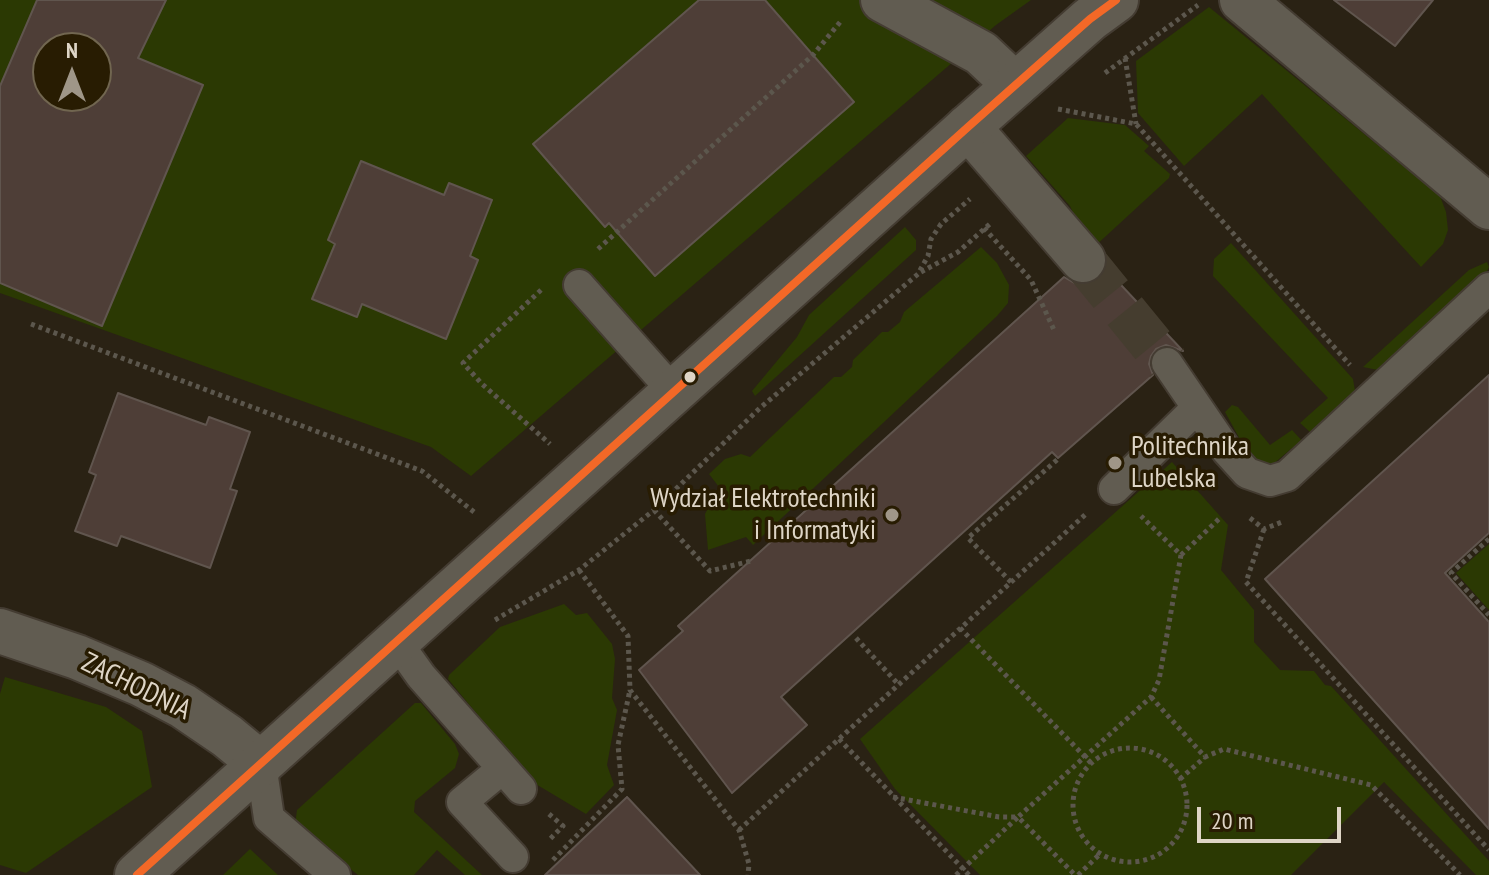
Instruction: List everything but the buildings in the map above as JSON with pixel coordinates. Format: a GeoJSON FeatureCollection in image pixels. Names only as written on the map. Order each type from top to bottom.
{"type":"FeatureCollection","features":[{"type":"Feature","properties":{"kind":"street"},"geometry":{"type":"LineString","coordinates":[[883,0],[981,53],[1015,85]]}},
{"type":"Feature","properties":{"kind":"street"},"geometry":{"type":"LineString","coordinates":[[137,875],[968,127],[1116,0]]}},
{"type":"Feature","properties":{"kind":"street"},"geometry":{"type":"LineString","coordinates":[[1242,0],[1489,207]]}},
{"type":"Feature","properties":{"kind":"street"},"geometry":{"type":"LineString","coordinates":[[968,127],[1083,260]]}},
{"type":"Feature","properties":{"kind":"street","name":"ZACHODNIA"},"geometry":{"type":"LineString","coordinates":[[0,631],[77,657],[141,684],[183,706],[261,764]]}},
{"type":"Feature","properties":{"kind":"lane"},"geometry":{"type":"LineString","coordinates":[[582,272],[673,391]]}},
{"type":"Feature","properties":{"kind":"lane"},"geometry":{"type":"LineString","coordinates":[[1167,363],[1227,451],[1247,473],[1270,481],[1287,476],[1489,288]]}},
{"type":"Feature","properties":{"kind":"lane"},"geometry":{"type":"LineString","coordinates":[[1114,489],[1197,408]]}},
{"type":"Feature","properties":{"kind":"lane"},"geometry":{"type":"LineString","coordinates":[[396,641],[421,676],[511,779],[462,802],[513,857]]}},
{"type":"Feature","properties":{"kind":"lane"},"geometry":{"type":"LineString","coordinates":[[261,764],[269,818],[335,875]]}},
{"type":"Feature","properties":{"kind":"path"},"geometry":{"type":"LineString","coordinates":[[1102,75],[1205,0]]}},
{"type":"Feature","properties":{"kind":"path"},"geometry":{"type":"LineString","coordinates":[[582,272],[834,32]]}},
{"type":"Feature","properties":{"kind":"path"},"geometry":{"type":"LineString","coordinates":[[1125,58],[1136,124],[1376,394]]}},
{"type":"Feature","properties":{"kind":"path"},"geometry":{"type":"LineString","coordinates":[[1068,101],[1057,109],[1136,124]]}},
{"type":"Feature","properties":{"kind":"path"},"geometry":{"type":"LineString","coordinates":[[487,627],[579,570],[654,510],[760,408],[918,274],[958,252],[994,220],[1002,164]]}},
{"type":"Feature","properties":{"kind":"path"},"geometry":{"type":"LineString","coordinates":[[918,274],[928,256],[931,239],[941,224],[977,193],[1002,164]]}},
{"type":"Feature","properties":{"kind":"path"},"geometry":{"type":"LineString","coordinates":[[984,228],[1031,280],[1054,330]]}},
{"type":"Feature","properties":{"kind":"path"},"geometry":{"type":"LineString","coordinates":[[547,284],[463,363],[482,384],[552,445]]}},
{"type":"Feature","properties":{"kind":"path"},"geometry":{"type":"LineString","coordinates":[[31,324],[422,471],[475,513]]}},
{"type":"Feature","properties":{"kind":"path"},"geometry":{"type":"LineString","coordinates":[[1011,582],[968,538],[1058,459]]}},
{"type":"Feature","properties":{"kind":"path"},"geometry":{"type":"LineString","coordinates":[[739,830],[1114,489],[1181,555]]}},
{"type":"Feature","properties":{"kind":"path"},"geometry":{"type":"LineString","coordinates":[[654,510],[710,571],[751,561]]}},
{"type":"Feature","properties":{"kind":"path"},"geometry":{"type":"LineString","coordinates":[[956,875],[1151,697],[1159,680],[1181,555],[1221,517]]}},
{"type":"Feature","properties":{"kind":"path"},"geometry":{"type":"LineString","coordinates":[[1264,529],[1246,582],[1489,850]]}},
{"type":"Feature","properties":{"kind":"path"},"geometry":{"type":"LineString","coordinates":[[1489,539],[1451,573],[1489,615]]}},
{"type":"Feature","properties":{"kind":"path"},"geometry":{"type":"LineString","coordinates":[[548,865],[622,789],[618,745],[630,690],[628,636],[579,570]]}},
{"type":"Feature","properties":{"kind":"path"},"geometry":{"type":"LineString","coordinates":[[960,628],[1091,763]]}},
{"type":"Feature","properties":{"kind":"path"},"geometry":{"type":"LineString","coordinates":[[856,638],[899,685]]}},
{"type":"Feature","properties":{"kind":"path"},"geometry":{"type":"LineString","coordinates":[[630,690],[739,830],[749,864],[748,875]]}},
{"type":"Feature","properties":{"kind":"path"},"geometry":{"type":"LineString","coordinates":[[1151,697],[1205,757]]}},
{"type":"Feature","properties":{"kind":"path"},"geometry":{"type":"LineString","coordinates":[[839,739],[969,875]]}},
{"type":"Feature","properties":{"kind":"path"},"geometry":{"type":"LineString","coordinates":[[1130,748],[1148,751],[1165,760],[1180,779],[1187,809],[1183,828],[1172,844],[1158,856],[1121,862],[1100,854],[1088,845],[1077,829],[1072,810],[1074,792],[1081,774],[1091,763],[1111,751],[1130,748]]}},
{"type":"Feature","properties":{"kind":"path"},"geometry":{"type":"LineString","coordinates":[[1180,779],[1205,757],[1224,749],[1371,785],[1460,875]]}},
{"type":"Feature","properties":{"kind":"path"},"geometry":{"type":"LineString","coordinates":[[893,797],[999,817],[1018,817],[1076,875],[1100,854]]}},
{"type":"Feature","properties":{"kind":"green space"},"geometry":{"type":"Polygon","coordinates":[[[0,0],[1031,0],[996,25],[471,476],[431,447],[0,293],[0,0]]]}},
{"type":"Feature","properties":{"kind":"green space"},"geometry":{"type":"Polygon","coordinates":[[[1209,7],[1440,196],[1448,230],[1443,244],[1421,267],[1262,94],[1184,166],[1138,113],[1136,61],[1209,7]]]}},
{"type":"Feature","properties":{"kind":"green space"},"geometry":{"type":"Polygon","coordinates":[[[1068,118],[1125,125],[1149,146],[1144,151],[1170,174],[1093,248],[1086,242],[1070,206],[1026,156],[1068,118]]]}},
{"type":"Feature","properties":{"kind":"green space"},"geometry":{"type":"Polygon","coordinates":[[[905,227],[916,240],[916,250],[755,396],[752,391],[797,337],[809,315],[905,227]]]}},
{"type":"Feature","properties":{"kind":"green space"},"geometry":{"type":"Polygon","coordinates":[[[1231,243],[1353,379],[1355,391],[1310,432],[1300,423],[1328,398],[1213,276],[1214,259],[1231,243]]]}},
{"type":"Feature","properties":{"kind":"green space"},"geometry":{"type":"Polygon","coordinates":[[[981,247],[997,263],[1009,285],[1008,303],[997,316],[753,545],[746,537],[708,550],[705,514],[719,487],[709,474],[725,459],[741,454],[750,457],[834,377],[841,377],[852,367],[853,360],[882,332],[888,332],[900,322],[904,312],[981,247]]]}},
{"type":"Feature","properties":{"kind":"green space"},"geometry":{"type":"Polygon","coordinates":[[[1487,262],[1489,267],[1482,281],[1383,371],[1363,367],[1469,270],[1487,262]]]}},
{"type":"Feature","properties":{"kind":"green space"},"geometry":{"type":"Polygon","coordinates":[[[1232,405],[1238,407],[1270,445],[1292,430],[1306,445],[1298,454],[1292,448],[1265,471],[1242,443],[1225,412],[1232,405]]]}},
{"type":"Feature","properties":{"kind":"green space"},"geometry":{"type":"Polygon","coordinates":[[[1172,462],[1228,525],[1221,570],[1254,610],[1254,642],[1280,670],[1314,671],[1325,685],[1331,686],[1489,861],[1489,875],[1476,875],[1384,782],[1291,875],[980,875],[895,789],[860,739],[1172,462]]]}},
{"type":"Feature","properties":{"kind":"green space"},"geometry":{"type":"Polygon","coordinates":[[[1489,544],[1489,610],[1456,573],[1489,544]]]}},
{"type":"Feature","properties":{"kind":"green space"},"geometry":{"type":"Polygon","coordinates":[[[564,604],[576,615],[587,613],[612,644],[615,659],[612,698],[617,710],[607,765],[614,785],[586,814],[534,783],[448,679],[500,627],[564,604]]]}},
{"type":"Feature","properties":{"kind":"green space"},"geometry":{"type":"Polygon","coordinates":[[[5,677],[106,707],[142,731],[152,787],[26,873],[0,865],[0,694],[5,677]]]}},
{"type":"Feature","properties":{"kind":"green space"},"geometry":{"type":"Polygon","coordinates":[[[415,703],[421,703],[455,744],[459,754],[455,768],[415,801],[414,812],[482,875],[465,875],[437,850],[414,875],[358,875],[295,825],[297,810],[415,703]]]}},
{"type":"Feature","properties":{"kind":"green space"},"geometry":{"type":"Polygon","coordinates":[[[250,849],[278,875],[223,875],[250,849]]]}},
{"type":"Feature","properties":{"kind":"tunnel"},"geometry":{"type":"LineString","coordinates":[[1083,260],[1167,363]]}},
{"type":"Feature","properties":{"kind":"transit line"},"geometry":{"type":"LineString","coordinates":[[137,875],[968,127],[1090,19],[1116,0]]}},
{"type":"Feature","properties":{"kind":"place","name":"Politechnika Lubelska"},"geometry":{"type":"Point","coordinates":[1115,463]}},
{"type":"Feature","properties":{"kind":"place","name":"Wydział Elektrotechniki i Informatyki"},"geometry":{"type":"Point","coordinates":[892,515]}}]}
